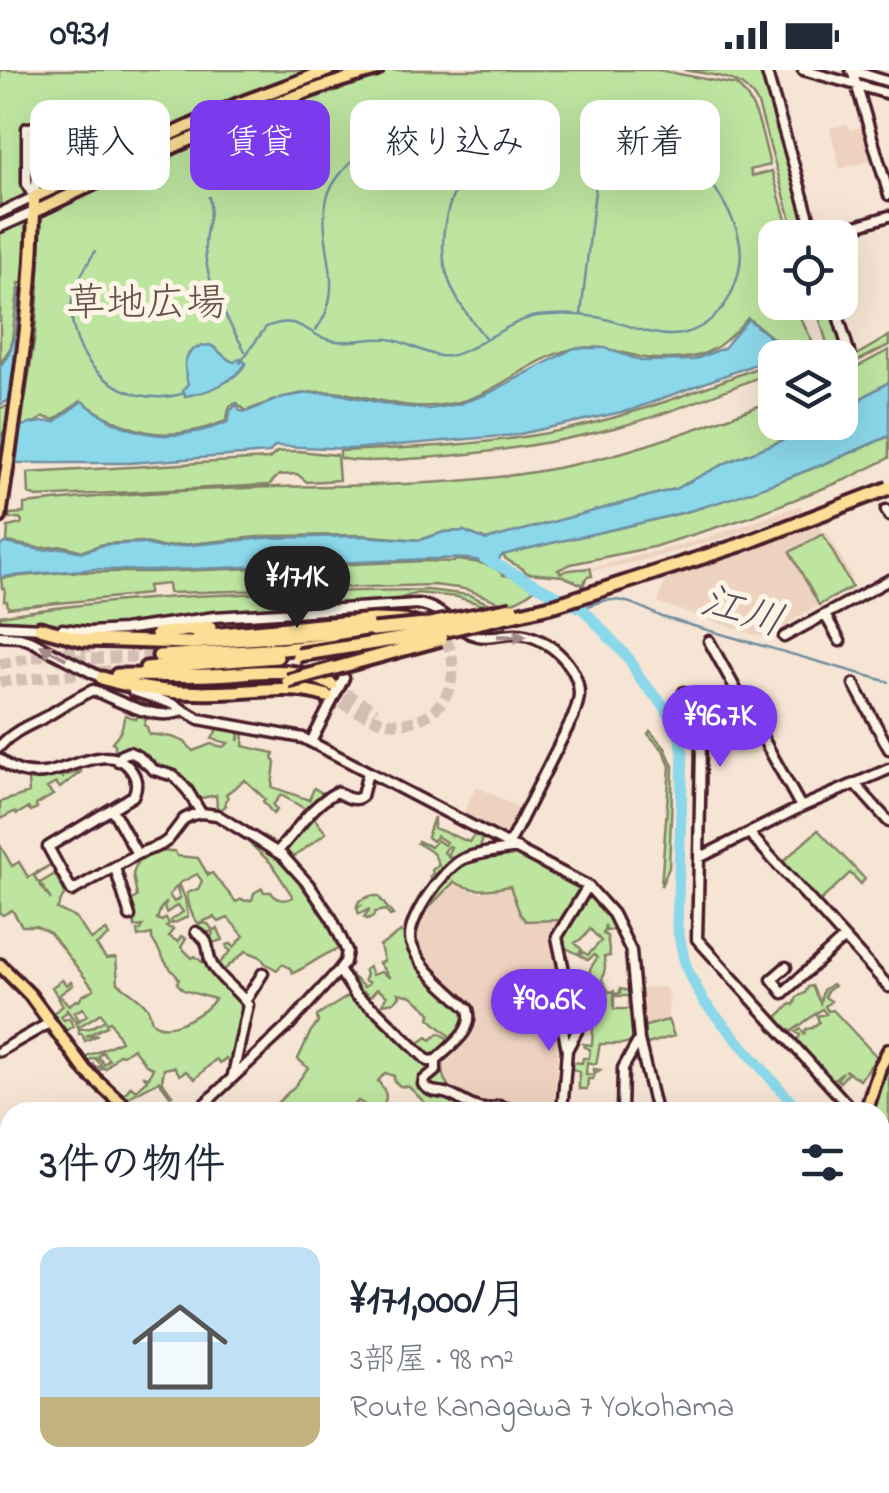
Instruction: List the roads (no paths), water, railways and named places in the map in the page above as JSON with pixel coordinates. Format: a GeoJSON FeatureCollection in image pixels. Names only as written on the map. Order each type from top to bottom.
{"type":"FeatureCollection","features":[{"type":"Feature","properties":{"kind":"highway"},"geometry":{"type":"LineString","coordinates":[[334,686],[306,673],[291,671],[209,676],[117,673],[298,655],[425,634],[555,603],[624,584],[797,525],[889,487]]}},
{"type":"Feature","properties":{"kind":"highway"},"geometry":{"type":"LineString","coordinates":[[159,656],[283,650],[555,603]]}},
{"type":"Feature","properties":{"kind":"highway"},"geometry":{"type":"LineString","coordinates":[[166,692],[288,681],[484,628],[555,603]]}},
{"type":"Feature","properties":{"kind":"highway"},"geometry":{"type":"LineString","coordinates":[[144,641],[386,620],[420,626],[442,641],[439,631],[424,620],[389,613],[157,634]]}},
{"type":"Feature","properties":{"kind":"highway"},"geometry":{"type":"LineString","coordinates":[[40,628],[84,640],[215,642],[374,634]]}},
{"type":"Feature","properties":{"kind":"highway"},"geometry":{"type":"LineString","coordinates":[[102,678],[166,692],[334,686]]}},
{"type":"Feature","properties":{"kind":"main road"},"geometry":{"type":"LineString","coordinates":[[0,517],[28,328],[34,197],[238,104],[329,70]]}},
{"type":"Feature","properties":{"kind":"main road"},"geometry":{"type":"LineString","coordinates":[[34,212],[243,116],[377,70]]}},
{"type":"Feature","properties":{"kind":"main road"},"geometry":{"type":"LineString","coordinates":[[0,964],[51,1022],[86,1071],[118,1102]]}},
{"type":"Feature","properties":{"kind":"main road"},"geometry":{"type":"LineString","coordinates":[[869,1102],[889,1050]]}},
{"type":"Feature","properties":{"kind":"street"},"geometry":{"type":"LineString","coordinates":[[766,70],[811,220]]}},
{"type":"Feature","properties":{"kind":"street"},"geometry":{"type":"LineString","coordinates":[[803,70],[889,94]]}},
{"type":"Feature","properties":{"kind":"street"},"geometry":{"type":"LineString","coordinates":[[852,70],[889,196]]}},
{"type":"Feature","properties":{"kind":"street"},"geometry":{"type":"LineString","coordinates":[[852,70],[889,82]]}},
{"type":"Feature","properties":{"kind":"street"},"geometry":{"type":"LineString","coordinates":[[27,128],[37,128],[34,197],[27,185],[27,128]]}},
{"type":"Feature","properties":{"kind":"street"},"geometry":{"type":"LineString","coordinates":[[0,212],[34,197]]}},
{"type":"Feature","properties":{"kind":"street"},"geometry":{"type":"LineString","coordinates":[[0,228],[34,212]]}},
{"type":"Feature","properties":{"kind":"street"},"geometry":{"type":"LineString","coordinates":[[858,225],[889,216]]}},
{"type":"Feature","properties":{"kind":"street"},"geometry":{"type":"LineString","coordinates":[[784,637],[889,580]]}},
{"type":"Feature","properties":{"kind":"street"},"geometry":{"type":"LineString","coordinates":[[0,626],[90,632],[215,617],[416,604],[439,611],[472,634],[526,635],[539,639],[570,668],[579,693],[513,846]]}},
{"type":"Feature","properties":{"kind":"street"},"geometry":{"type":"LineString","coordinates":[[824,615],[840,641]]}},
{"type":"Feature","properties":{"kind":"street"},"geometry":{"type":"LineString","coordinates":[[0,636],[31,641],[122,688],[173,704],[199,719],[312,742],[588,886],[614,914],[629,946],[640,1040],[653,1102]]}},
{"type":"Feature","properties":{"kind":"street"},"geometry":{"type":"LineString","coordinates":[[709,641],[801,808]]}},
{"type":"Feature","properties":{"kind":"street"},"geometry":{"type":"LineString","coordinates":[[854,684],[889,748]]}},
{"type":"Feature","properties":{"kind":"street"},"geometry":{"type":"LineString","coordinates":[[312,742],[334,686]]}},
{"type":"Feature","properties":{"kind":"street"},"geometry":{"type":"LineString","coordinates":[[0,746],[16,732],[93,690],[142,710],[172,716],[183,710]]}},
{"type":"Feature","properties":{"kind":"street"},"geometry":{"type":"LineString","coordinates":[[684,692],[698,722],[702,744],[697,939],[845,1102]]}},
{"type":"Feature","properties":{"kind":"street"},"geometry":{"type":"LineString","coordinates":[[118,761],[129,752],[154,770],[174,776],[201,813]]}},
{"type":"Feature","properties":{"kind":"street"},"geometry":{"type":"LineString","coordinates":[[0,758],[14,770],[38,773],[102,757],[127,765],[135,776],[136,792],[50,843],[48,850],[72,891],[161,845],[184,820],[201,813],[217,815],[277,852],[309,886],[340,934],[347,958],[339,970],[290,1024],[207,1102]]}},
{"type":"Feature","properties":{"kind":"street"},"geometry":{"type":"LineString","coordinates":[[699,858],[889,770]]}},
{"type":"Feature","properties":{"kind":"street"},"geometry":{"type":"LineString","coordinates":[[277,852],[331,794],[359,799],[368,772]]}},
{"type":"Feature","properties":{"kind":"street"},"geometry":{"type":"LineString","coordinates":[[855,784],[889,822]]}},
{"type":"Feature","properties":{"kind":"street"},"geometry":{"type":"LineString","coordinates":[[112,809],[138,854]]}},
{"type":"Feature","properties":{"kind":"street"},"geometry":{"type":"LineString","coordinates":[[749,834],[889,988]]}},
{"type":"Feature","properties":{"kind":"street"},"geometry":{"type":"LineString","coordinates":[[339,970],[356,996],[428,1061],[436,1060],[467,1029],[471,1016],[416,954],[410,935],[414,917],[451,866],[468,857],[513,846]]}},
{"type":"Feature","properties":{"kind":"street"},"geometry":{"type":"LineString","coordinates":[[115,868],[130,916]]}},
{"type":"Feature","properties":{"kind":"street"},"geometry":{"type":"LineString","coordinates":[[568,1050],[579,1027],[580,1010],[571,1004],[558,937],[588,886]]}},
{"type":"Feature","properties":{"kind":"street"},"geometry":{"type":"LineString","coordinates":[[196,932],[206,940],[213,967],[246,1000],[248,1010],[232,1078]]}},
{"type":"Feature","properties":{"kind":"street"},"geometry":{"type":"LineString","coordinates":[[786,967],[772,980],[783,992],[844,938]]}},
{"type":"Feature","properties":{"kind":"street"},"geometry":{"type":"LineString","coordinates":[[246,1000],[263,973]]}},
{"type":"Feature","properties":{"kind":"street"},"geometry":{"type":"LineString","coordinates":[[556,994],[568,1050],[563,1102]]}},
{"type":"Feature","properties":{"kind":"street"},"geometry":{"type":"LineString","coordinates":[[0,1051],[51,1022]]}},
{"type":"Feature","properties":{"kind":"street"},"geometry":{"type":"LineString","coordinates":[[622,1102],[623,1068],[640,1040]]}},
{"type":"Feature","properties":{"kind":"street"},"geometry":{"type":"LineString","coordinates":[[436,1060],[436,1070],[423,1084],[429,1091],[462,1102]]}},
{"type":"Feature","properties":{"kind":"water"},"geometry":{"type":"Polygon","coordinates":[[[20,288],[26,290],[13,398],[0,405],[0,366],[14,340],[20,288]]]}},
{"type":"Feature","properties":{"kind":"water"},"geometry":{"type":"Polygon","coordinates":[[[748,319],[773,340],[758,340],[758,363],[631,410],[515,435],[352,449],[275,446],[269,453],[128,463],[0,463],[3,434],[25,425],[55,422],[82,401],[133,430],[187,434],[226,423],[237,404],[240,411],[246,412],[283,397],[310,393],[334,393],[429,409],[459,404],[487,394],[574,348],[605,348],[642,361],[693,360],[724,348],[748,319]]]}},
{"type":"Feature","properties":{"kind":"water"},"geometry":{"type":"Polygon","coordinates":[[[210,345],[231,361],[240,359],[246,363],[220,386],[185,396],[187,357],[194,349],[210,345]]]}},
{"type":"Feature","properties":{"kind":"water"},"geometry":{"type":"Polygon","coordinates":[[[889,382],[889,436],[745,494],[502,555],[494,567],[453,558],[148,571],[94,569],[0,577],[0,546],[5,543],[83,552],[103,545],[141,543],[161,548],[264,538],[359,536],[420,540],[444,532],[464,531],[486,540],[675,489],[783,440],[858,440],[858,404],[889,382]]]}},
{"type":"Feature","properties":{"kind":"waterway"},"geometry":{"type":"LineString","coordinates":[[316,330],[330,296],[327,198],[350,163]]}},
{"type":"Feature","properties":{"kind":"waterway"},"geometry":{"type":"LineString","coordinates":[[456,190],[444,228],[445,264],[461,305],[486,339]]}},
{"type":"Feature","properties":{"kind":"waterway"},"geometry":{"type":"LineString","coordinates":[[581,315],[595,190]]}},
{"type":"Feature","properties":{"kind":"waterway"},"geometry":{"type":"LineString","coordinates":[[240,363],[266,327],[288,322],[326,339],[389,339],[440,356],[462,352],[537,316],[597,317],[671,335],[692,331],[724,305],[739,273],[738,236],[716,190]]}},
{"type":"Feature","properties":{"kind":"waterway"},"geometry":{"type":"LineString","coordinates":[[209,197],[205,245],[208,273],[245,351]]}},
{"type":"Feature","properties":{"kind":"waterway"},"geometry":{"type":"LineString","coordinates":[[95,251],[78,281],[71,306],[74,331],[84,355],[106,379],[135,394],[168,397],[185,393]]}},
{"type":"Feature","properties":{"kind":"waterway"},"geometry":{"type":"LineString","coordinates":[[484,558],[583,609],[630,660],[640,679],[665,707],[683,754],[677,926],[684,959],[704,1002],[791,1102]]}},
{"type":"Feature","properties":{"kind":"waterway","name":"江川"},"geometry":{"type":"LineString","coordinates":[[583,609],[604,601],[623,601],[662,617],[889,682]]}},
{"type":"Feature","properties":{"kind":"tunnel"},"geometry":{"type":"LineString","coordinates":[[327,696],[385,722],[411,722],[425,717],[445,697],[451,684],[453,669],[446,640]]}},
{"type":"Feature","properties":{"kind":"tunnel"},"geometry":{"type":"LineString","coordinates":[[0,664],[104,644]]}},
{"type":"Feature","properties":{"kind":"tunnel"},"geometry":{"type":"LineString","coordinates":[[59,660],[159,656]]}},
{"type":"Feature","properties":{"kind":"tunnel"},"geometry":{"type":"LineString","coordinates":[[0,682],[116,670]]}},
{"type":"Feature","properties":{"kind":"tunnel"},"geometry":{"type":"LineString","coordinates":[[332,685],[376,711]]}},
{"type":"Feature","properties":{"kind":"park label","name":"草地広場"},"geometry":{"type":"Point","coordinates":[146,301]}}]}
